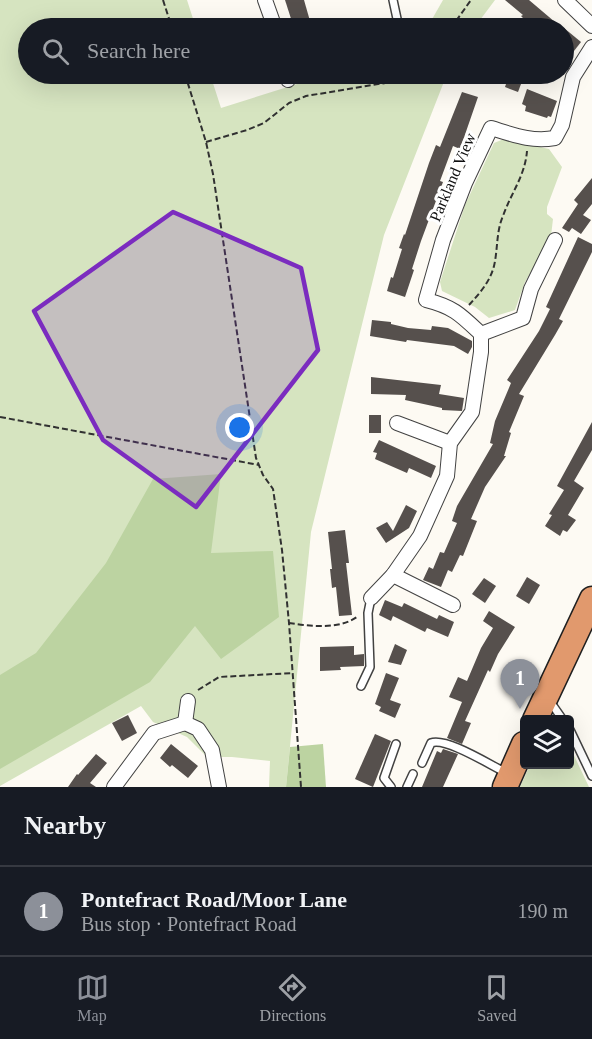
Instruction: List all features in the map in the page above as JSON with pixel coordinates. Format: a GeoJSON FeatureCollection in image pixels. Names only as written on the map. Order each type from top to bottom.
{"type":"FeatureCollection","features":[{"type":"Feature","properties":{"kind":"highway"},"geometry":{"type":"LineString","coordinates":[[538,715],[592,599]]}},
{"type":"Feature","properties":{"kind":"highway"},"geometry":{"type":"LineString","coordinates":[[507,781],[520,754]]}},
{"type":"Feature","properties":{"kind":"street"},"geometry":{"type":"LineString","coordinates":[[265,0],[271,18]]}},
{"type":"Feature","properties":{"kind":"street"},"geometry":{"type":"LineString","coordinates":[[565,0],[592,26]]}},
{"type":"Feature","properties":{"kind":"street","name":"Parkland View"},"geometry":{"type":"LineString","coordinates":[[574,75],[592,47]]}},
{"type":"Feature","properties":{"kind":"street","name":"Parkland View"},"geometry":{"type":"LineString","coordinates":[[481,334],[459,313],[445,305],[426,300],[450,221],[465,183],[492,128],[524,139],[555,138],[562,125],[571,84]]}},
{"type":"Feature","properties":{"kind":"street"},"geometry":{"type":"LineString","coordinates":[[371,598],[393,574],[420,536],[447,476],[450,443],[472,412],[481,352],[481,334],[523,318],[531,289],[555,240]]}},
{"type":"Feature","properties":{"kind":"street"},"geometry":{"type":"LineString","coordinates":[[397,423],[450,443]]}},
{"type":"Feature","properties":{"kind":"street"},"geometry":{"type":"LineString","coordinates":[[393,574],[453,605]]}},
{"type":"Feature","properties":{"kind":"street"},"geometry":{"type":"LineString","coordinates":[[185,723],[188,701]]}},
{"type":"Feature","properties":{"kind":"street"},"geometry":{"type":"LineString","coordinates":[[114,787],[154,734],[185,723],[198,729],[212,750],[219,787]]}},
{"type":"Feature","properties":{"kind":"lane"},"geometry":{"type":"LineString","coordinates":[[393,0],[397,18]]}},
{"type":"Feature","properties":{"kind":"lane"},"geometry":{"type":"LineString","coordinates":[[361,686],[370,667],[368,613],[371,598]]}},
{"type":"Feature","properties":{"kind":"lane"},"geometry":{"type":"LineString","coordinates":[[546,696],[560,715]]}},
{"type":"Feature","properties":{"kind":"lane"},"geometry":{"type":"LineString","coordinates":[[574,738],[592,776]]}},
{"type":"Feature","properties":{"kind":"lane"},"geometry":{"type":"LineString","coordinates":[[422,763],[431,742],[437,741],[454,747],[507,781]]}},
{"type":"Feature","properties":{"kind":"lane"},"geometry":{"type":"LineString","coordinates":[[391,787],[384,778],[396,744]]}},
{"type":"Feature","properties":{"kind":"lane"},"geometry":{"type":"LineString","coordinates":[[407,787],[413,774]]}},
{"type":"Feature","properties":{"kind":"path"},"geometry":{"type":"LineString","coordinates":[[163,0],[169,18]]}},
{"type":"Feature","properties":{"kind":"path"},"geometry":{"type":"LineString","coordinates":[[458,18],[471,0]]}},
{"type":"Feature","properties":{"kind":"path"},"geometry":{"type":"LineString","coordinates":[[188,84],[213,174],[256,458],[262,475],[273,489],[286,580],[301,787]]}},
{"type":"Feature","properties":{"kind":"path"},"geometry":{"type":"LineString","coordinates":[[206,142],[264,123],[289,103],[306,96],[379,84]]}},
{"type":"Feature","properties":{"kind":"path"},"geometry":{"type":"LineString","coordinates":[[459,313],[479,294],[494,266],[501,219],[525,166],[527,151],[524,139]]}},
{"type":"Feature","properties":{"kind":"path"},"geometry":{"type":"LineString","coordinates":[[0,417],[259,465]]}},
{"type":"Feature","properties":{"kind":"path"},"geometry":{"type":"LineString","coordinates":[[289,623],[314,627],[350,621],[356,618],[371,598]]}},
{"type":"Feature","properties":{"kind":"path"},"geometry":{"type":"LineString","coordinates":[[188,701],[200,688],[219,677],[293,673]]}},
{"type":"Feature","properties":{"kind":"highlighted area"},"geometry":{"type":"Polygon","coordinates":[[[173,212],[301,268],[318,350],[196,507],[103,440],[34,311],[173,212]]]}},
{"type":"Feature","properties":{"kind":"green space"},"geometry":{"type":"Polygon","coordinates":[[[0,0],[187,0],[193,18],[18,18],[18,84],[213,84],[221,108],[297,84],[443,84],[384,235],[311,532],[286,787],[269,787],[270,761],[207,757],[187,737],[153,722],[141,706],[0,786],[0,0]]]}},
{"type":"Feature","properties":{"kind":"green space"},"geometry":{"type":"Polygon","coordinates":[[[443,0],[495,0],[482,18],[433,18],[443,0]]]}},
{"type":"Feature","properties":{"kind":"green space"},"geometry":{"type":"Polygon","coordinates":[[[504,139],[549,149],[562,167],[547,207],[547,214],[553,219],[551,236],[525,282],[515,310],[489,318],[475,307],[442,291],[440,282],[465,205],[494,143],[504,139]]]}},
{"type":"Feature","properties":{"kind":"green space"},"geometry":{"type":"Polygon","coordinates":[[[221,474],[211,553],[273,551],[279,617],[221,659],[195,626],[150,682],[0,769],[0,675],[36,653],[106,563],[153,479],[221,474]]]}},
{"type":"Feature","properties":{"kind":"green space"},"geometry":{"type":"Polygon","coordinates":[[[323,744],[326,787],[286,787],[290,747],[323,744]]]}},
{"type":"Feature","properties":{"kind":"green space"},"geometry":{"type":"Polygon","coordinates":[[[574,755],[589,787],[520,787],[528,769],[574,769],[574,755]]]}},
{"type":"Feature","properties":{"kind":"building"},"geometry":{"type":"Polygon","coordinates":[[[285,0],[304,0],[309,18],[291,18],[285,0]]]}},
{"type":"Feature","properties":{"kind":"building"},"geometry":{"type":"Polygon","coordinates":[[[505,0],[529,0],[550,18],[523,18],[521,16],[523,15],[505,0]]]}},
{"type":"Feature","properties":{"kind":"building"},"geometry":{"type":"Polygon","coordinates":[[[574,36],[581,42],[574,51],[574,36]]]}},
{"type":"Feature","properties":{"kind":"building"},"geometry":{"type":"Polygon","coordinates":[[[506,84],[521,84],[518,92],[505,87],[506,84]]]}},
{"type":"Feature","properties":{"kind":"building"},"geometry":{"type":"Polygon","coordinates":[[[527,89],[557,101],[551,117],[547,118],[525,111],[526,106],[522,104],[527,89]]]}},
{"type":"Feature","properties":{"kind":"building"},"geometry":{"type":"Polygon","coordinates":[[[462,92],[478,97],[460,149],[453,146],[440,181],[443,182],[421,241],[405,297],[387,291],[402,249],[399,248],[429,163],[436,145],[440,147],[462,92]]]}},
{"type":"Feature","properties":{"kind":"building"},"geometry":{"type":"Polygon","coordinates":[[[592,178],[592,204],[583,215],[591,220],[581,234],[572,228],[569,232],[562,228],[578,204],[574,200],[592,178]]]}},
{"type":"Feature","properties":{"kind":"building"},"geometry":{"type":"Polygon","coordinates":[[[578,237],[592,244],[592,252],[559,319],[563,321],[519,394],[524,396],[509,432],[511,433],[504,456],[506,456],[485,487],[471,519],[477,521],[463,556],[460,555],[452,572],[448,570],[441,587],[423,580],[429,567],[433,569],[440,552],[444,553],[457,523],[452,521],[457,506],[493,444],[490,443],[495,421],[511,383],[507,380],[539,331],[550,309],[546,307],[578,237]]]}},
{"type":"Feature","properties":{"kind":"building"},"geometry":{"type":"Polygon","coordinates":[[[372,320],[391,322],[391,324],[408,328],[431,330],[432,326],[448,328],[472,341],[472,347],[468,354],[454,346],[370,336],[372,320]]]}},
{"type":"Feature","properties":{"kind":"building"},"geometry":{"type":"Polygon","coordinates":[[[371,377],[441,385],[439,394],[464,398],[462,411],[442,410],[442,408],[405,400],[406,395],[371,394],[371,377]]]}},
{"type":"Feature","properties":{"kind":"building"},"geometry":{"type":"Polygon","coordinates":[[[369,415],[381,415],[381,433],[369,433],[369,415]]]}},
{"type":"Feature","properties":{"kind":"building"},"geometry":{"type":"Polygon","coordinates":[[[592,422],[592,450],[574,481],[584,488],[568,515],[576,520],[567,532],[563,530],[560,536],[545,526],[552,515],[549,514],[564,490],[557,486],[592,422]]]}},
{"type":"Feature","properties":{"kind":"building"},"geometry":{"type":"Polygon","coordinates":[[[379,440],[436,466],[431,478],[409,468],[407,473],[375,459],[377,453],[373,452],[379,440]]]}},
{"type":"Feature","properties":{"kind":"building"},"geometry":{"type":"Polygon","coordinates":[[[406,505],[417,511],[409,528],[386,543],[376,528],[387,522],[393,531],[406,505]]]}},
{"type":"Feature","properties":{"kind":"building"},"geometry":{"type":"Polygon","coordinates":[[[345,530],[352,615],[339,616],[336,587],[332,588],[328,532],[345,530]]]}},
{"type":"Feature","properties":{"kind":"building"},"geometry":{"type":"Polygon","coordinates":[[[527,577],[540,585],[529,604],[516,596],[527,577]]]}},
{"type":"Feature","properties":{"kind":"building"},"geometry":{"type":"Polygon","coordinates":[[[484,578],[496,586],[485,603],[472,594],[484,578]]]}},
{"type":"Feature","properties":{"kind":"building"},"geometry":{"type":"Polygon","coordinates":[[[385,600],[402,607],[404,603],[437,619],[439,615],[454,622],[448,637],[427,628],[425,632],[393,616],[391,621],[379,615],[385,600]]]}},
{"type":"Feature","properties":{"kind":"building"},"geometry":{"type":"Polygon","coordinates":[[[489,611],[515,627],[490,672],[488,670],[465,721],[471,723],[462,744],[447,738],[462,702],[449,697],[458,677],[467,681],[481,648],[493,628],[483,621],[489,611]]]}},
{"type":"Feature","properties":{"kind":"building"},"geometry":{"type":"Polygon","coordinates":[[[395,644],[407,650],[401,665],[388,662],[395,644]]]}},
{"type":"Feature","properties":{"kind":"building"},"geometry":{"type":"Polygon","coordinates":[[[354,646],[354,655],[364,654],[364,666],[320,671],[320,647],[354,646]]]}},
{"type":"Feature","properties":{"kind":"building"},"geometry":{"type":"Polygon","coordinates":[[[386,673],[399,678],[390,700],[401,704],[395,718],[379,711],[381,707],[375,704],[386,673]]]}},
{"type":"Feature","properties":{"kind":"building"},"geometry":{"type":"Polygon","coordinates":[[[128,715],[137,733],[122,741],[112,723],[128,715]]]}},
{"type":"Feature","properties":{"kind":"building"},"geometry":{"type":"Polygon","coordinates":[[[375,734],[391,741],[373,787],[355,779],[375,734]]]}},
{"type":"Feature","properties":{"kind":"building"},"geometry":{"type":"Polygon","coordinates":[[[171,744],[198,766],[188,778],[160,758],[171,744]]]}},
{"type":"Feature","properties":{"kind":"building"},"geometry":{"type":"Polygon","coordinates":[[[443,749],[458,754],[443,787],[422,787],[437,751],[441,753],[443,749]]]}},
{"type":"Feature","properties":{"kind":"building"},"geometry":{"type":"Polygon","coordinates":[[[96,754],[107,763],[90,783],[96,787],[68,787],[77,774],[96,754]]]}},
{"type":"Feature","properties":{"kind":"place","name":"Pontefract Road/Moor Lane"},"geometry":{"type":"Point","coordinates":[520,709]}}]}
